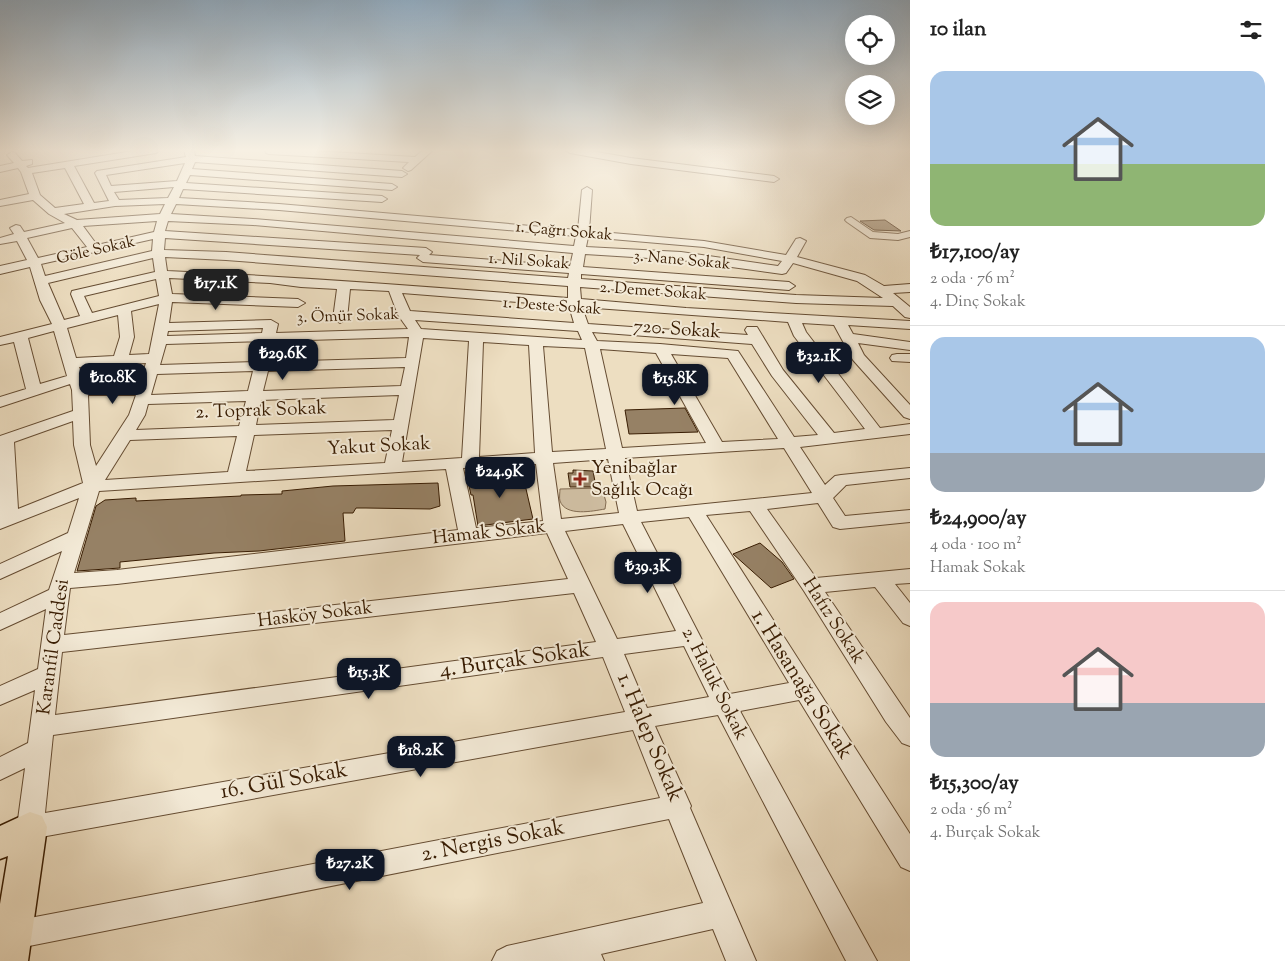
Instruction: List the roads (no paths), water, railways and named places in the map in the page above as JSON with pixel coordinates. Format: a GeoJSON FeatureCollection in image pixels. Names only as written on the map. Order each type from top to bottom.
{"type":"FeatureCollection","features":[{"type":"Feature","properties":{"kind":"main road"},"geometry":{"type":"LineString","coordinates":[[0,844],[30,827]]}},
{"type":"Feature","properties":{"kind":"main road","name":"Karanfil Caddesi"},"geometry":{"type":"LineString","coordinates":[[8,946],[30,827]]}},
{"type":"Feature","properties":{"kind":"street"},"geometry":{"type":"LineString","coordinates":[[84,195],[90,206]]}},
{"type":"Feature","properties":{"kind":"street"},"geometry":{"type":"LineString","coordinates":[[111,195],[115,203]]}},
{"type":"Feature","properties":{"kind":"street"},"geometry":{"type":"LineString","coordinates":[[53,212],[115,203],[135,195]]}},
{"type":"Feature","properties":{"kind":"street","name":"Karanfil Caddesi"},"geometry":{"type":"LineString","coordinates":[[30,827],[51,645],[60,587],[92,486],[137,415],[154,364],[166,298],[158,253],[162,225],[175,195]]}},
{"type":"Feature","properties":{"kind":"street"},"geometry":{"type":"LineString","coordinates":[[275,195],[369,215],[445,221],[578,258],[704,244],[790,259],[861,278],[882,290],[906,309]]}},
{"type":"Feature","properties":{"kind":"street"},"geometry":{"type":"LineString","coordinates":[[320,195],[382,199]]}},
{"type":"Feature","properties":{"kind":"street"},"geometry":{"type":"LineString","coordinates":[[369,215],[385,195]]}},
{"type":"Feature","properties":{"kind":"street","name":"2. Haluk Sokak"},"geometry":{"type":"LineString","coordinates":[[586,195],[573,304],[586,335],[629,517],[724,704],[862,961]]}},
{"type":"Feature","properties":{"kind":"street"},"geometry":{"type":"LineString","coordinates":[[0,203],[35,196],[53,212],[76,224],[94,248]]}},
{"type":"Feature","properties":{"kind":"street"},"geometry":{"type":"LineString","coordinates":[[0,241],[76,224],[120,219],[162,225]]}},
{"type":"Feature","properties":{"kind":"street"},"geometry":{"type":"LineString","coordinates":[[120,219],[140,238]]}},
{"type":"Feature","properties":{"kind":"street"},"geometry":{"type":"LineString","coordinates":[[851,220],[870,235],[904,236],[910,246]]}},
{"type":"Feature","properties":{"kind":"street"},"geometry":{"type":"LineString","coordinates":[[419,270],[433,237],[445,221]]}},
{"type":"Feature","properties":{"kind":"street","name":"1. Çağrı Sokak"},"geometry":{"type":"LineString","coordinates":[[162,225],[253,222],[433,237],[578,258],[681,256],[782,270]]}},
{"type":"Feature","properties":{"kind":"street"},"geometry":{"type":"LineString","coordinates":[[0,270],[140,238],[162,225]]}},
{"type":"Feature","properties":{"kind":"street","name":"3. Nane Sokak"},"geometry":{"type":"LineString","coordinates":[[162,225],[425,255],[578,258],[789,286]]}},
{"type":"Feature","properties":{"kind":"street"},"geometry":{"type":"LineString","coordinates":[[0,230],[16,228],[34,262],[47,300],[60,326],[77,384],[81,413],[82,445],[92,486]]}},
{"type":"Feature","properties":{"kind":"street"},"geometry":{"type":"LineString","coordinates":[[796,299],[782,270],[800,241]]}},
{"type":"Feature","properties":{"kind":"street","name":"1. Nil Sokak"},"geometry":{"type":"LineString","coordinates":[[158,253],[419,270],[578,258],[796,299],[906,309]]}},
{"type":"Feature","properties":{"kind":"street","name":"Göle Sokak"},"geometry":{"type":"LineString","coordinates":[[41,281],[158,253]]}},
{"type":"Feature","properties":{"kind":"street","name":"2. Demet Sokak"},"geometry":{"type":"LineString","coordinates":[[88,319],[77,294],[162,274],[270,280],[286,283],[370,285],[573,304],[910,325]]}},
{"type":"Feature","properties":{"kind":"street"},"geometry":{"type":"LineString","coordinates":[[263,302],[270,280]]}},
{"type":"Feature","properties":{"kind":"street"},"geometry":{"type":"LineString","coordinates":[[340,319],[344,284]]}},
{"type":"Feature","properties":{"kind":"street"},"geometry":{"type":"LineString","coordinates":[[393,467],[414,362],[417,332],[406,315],[394,288]]}},
{"type":"Feature","properties":{"kind":"street"},"geometry":{"type":"LineString","coordinates":[[882,290],[910,288]]}},
{"type":"Feature","properties":{"kind":"street"},"geometry":{"type":"LineString","coordinates":[[0,341],[166,298],[298,303]]}},
{"type":"Feature","properties":{"kind":"street"},"geometry":{"type":"LineString","coordinates":[[120,360],[127,337],[124,309]]}},
{"type":"Feature","properties":{"kind":"street","name":"1. Deste Sokak"},"geometry":{"type":"LineString","coordinates":[[406,315],[586,335],[756,340]]}},
{"type":"Feature","properties":{"kind":"street"},"geometry":{"type":"LineString","coordinates":[[745,316],[756,340],[786,384],[830,439]]}},
{"type":"Feature","properties":{"kind":"street"},"geometry":{"type":"LineString","coordinates":[[793,318],[799,333],[876,433]]}},
{"type":"Feature","properties":{"kind":"street"},"geometry":{"type":"LineString","coordinates":[[839,321],[858,358],[910,414]]}},
{"type":"Feature","properties":{"kind":"street"},"geometry":{"type":"LineString","coordinates":[[236,476],[270,330]]}},
{"type":"Feature","properties":{"kind":"street","name":"3. Ömür Sokak"},"geometry":{"type":"LineString","coordinates":[[161,333],[270,330],[417,332]]}},
{"type":"Feature","properties":{"kind":"street","name":"720. Sokak"},"geometry":{"type":"LineString","coordinates":[[417,332],[536,340],[586,335],[660,348],[733,354],[840,523],[910,516]]}},
{"type":"Feature","properties":{"kind":"street"},"geometry":{"type":"LineString","coordinates":[[20,336],[34,391]]}},
{"type":"Feature","properties":{"kind":"street"},"geometry":{"type":"LineString","coordinates":[[468,535],[461,463],[476,336]]}},
{"type":"Feature","properties":{"kind":"street"},"geometry":{"type":"LineString","coordinates":[[848,338],[910,346]]}},
{"type":"Feature","properties":{"kind":"street","name":"1. Halep Sokak"},"geometry":{"type":"LineString","coordinates":[[536,340],[544,458],[553,525],[610,648],[678,806],[741,961]]}},
{"type":"Feature","properties":{"kind":"street"},"geometry":{"type":"LineString","coordinates":[[660,348],[717,448]]}},
{"type":"Feature","properties":{"kind":"street"},"geometry":{"type":"LineString","coordinates":[[70,363],[120,360],[154,364],[261,367],[414,362]]}},
{"type":"Feature","properties":{"kind":"street"},"geometry":{"type":"LineString","coordinates":[[0,402],[34,391],[77,384],[143,395],[255,395],[407,390]]}},
{"type":"Feature","properties":{"kind":"street"},"geometry":{"type":"LineString","coordinates":[[893,396],[910,394]]}},
{"type":"Feature","properties":{"kind":"street"},"geometry":{"type":"LineString","coordinates":[[4,521],[3,440],[81,413]]}},
{"type":"Feature","properties":{"kind":"street","name":"2. Toprak Sokak"},"geometry":{"type":"LineString","coordinates":[[125,435],[400,426]]}},
{"type":"Feature","properties":{"kind":"street","name":"Yakut Sokak"},"geometry":{"type":"LineString","coordinates":[[4,521],[92,486],[717,448],[830,439],[910,429]]}},
{"type":"Feature","properties":{"kind":"street"},"geometry":{"type":"LineString","coordinates":[[823,497],[841,480],[910,473]]}},
{"type":"Feature","properties":{"kind":"street","name":"Hamak Sokak"},"geometry":{"type":"LineString","coordinates":[[60,587],[65,581],[117,577],[553,525],[823,497]]}},
{"type":"Feature","properties":{"kind":"street","name":"Hafız Sokak"},"geometry":{"type":"LineString","coordinates":[[755,505],[811,586],[894,715],[910,736]]}},
{"type":"Feature","properties":{"kind":"street","name":"1. Hasanağa Sokak"},"geometry":{"type":"LineString","coordinates":[[694,511],[910,858]]}},
{"type":"Feature","properties":{"kind":"street"},"geometry":{"type":"LineString","coordinates":[[0,572],[76,537]]}},
{"type":"Feature","properties":{"kind":"street"},"geometry":{"type":"LineString","coordinates":[[811,586],[910,576]]}},
{"type":"Feature","properties":{"kind":"street"},"geometry":{"type":"LineString","coordinates":[[880,580],[910,618]]}},
{"type":"Feature","properties":{"kind":"street","name":"Hasköy Sokak"},"geometry":{"type":"LineString","coordinates":[[51,645],[580,585]]}},
{"type":"Feature","properties":{"kind":"street"},"geometry":{"type":"LineString","coordinates":[[0,622],[60,587]]}},
{"type":"Feature","properties":{"kind":"street","name":"4. Burçak Sokak"},"geometry":{"type":"LineString","coordinates":[[0,769],[41,738],[690,637]]}},
{"type":"Feature","properties":{"kind":"street"},"geometry":{"type":"LineString","coordinates":[[0,696],[48,674]]}},
{"type":"Feature","properties":{"kind":"street","name":"16. Gül Sokak"},"geometry":{"type":"LineString","coordinates":[[30,827],[804,690]]}},
{"type":"Feature","properties":{"kind":"street","name":"2. Nergis Sokak"},"geometry":{"type":"LineString","coordinates":[[8,946],[678,806]]}},
{"type":"Feature","properties":{"kind":"street"},"geometry":{"type":"LineString","coordinates":[[507,961],[586,953],[722,912]]}},
{"type":"Feature","properties":{"kind":"place","name":"Yenibağlar Sağlık Ocağı"},"geometry":{"type":"Point","coordinates":[580,479]}}]}
